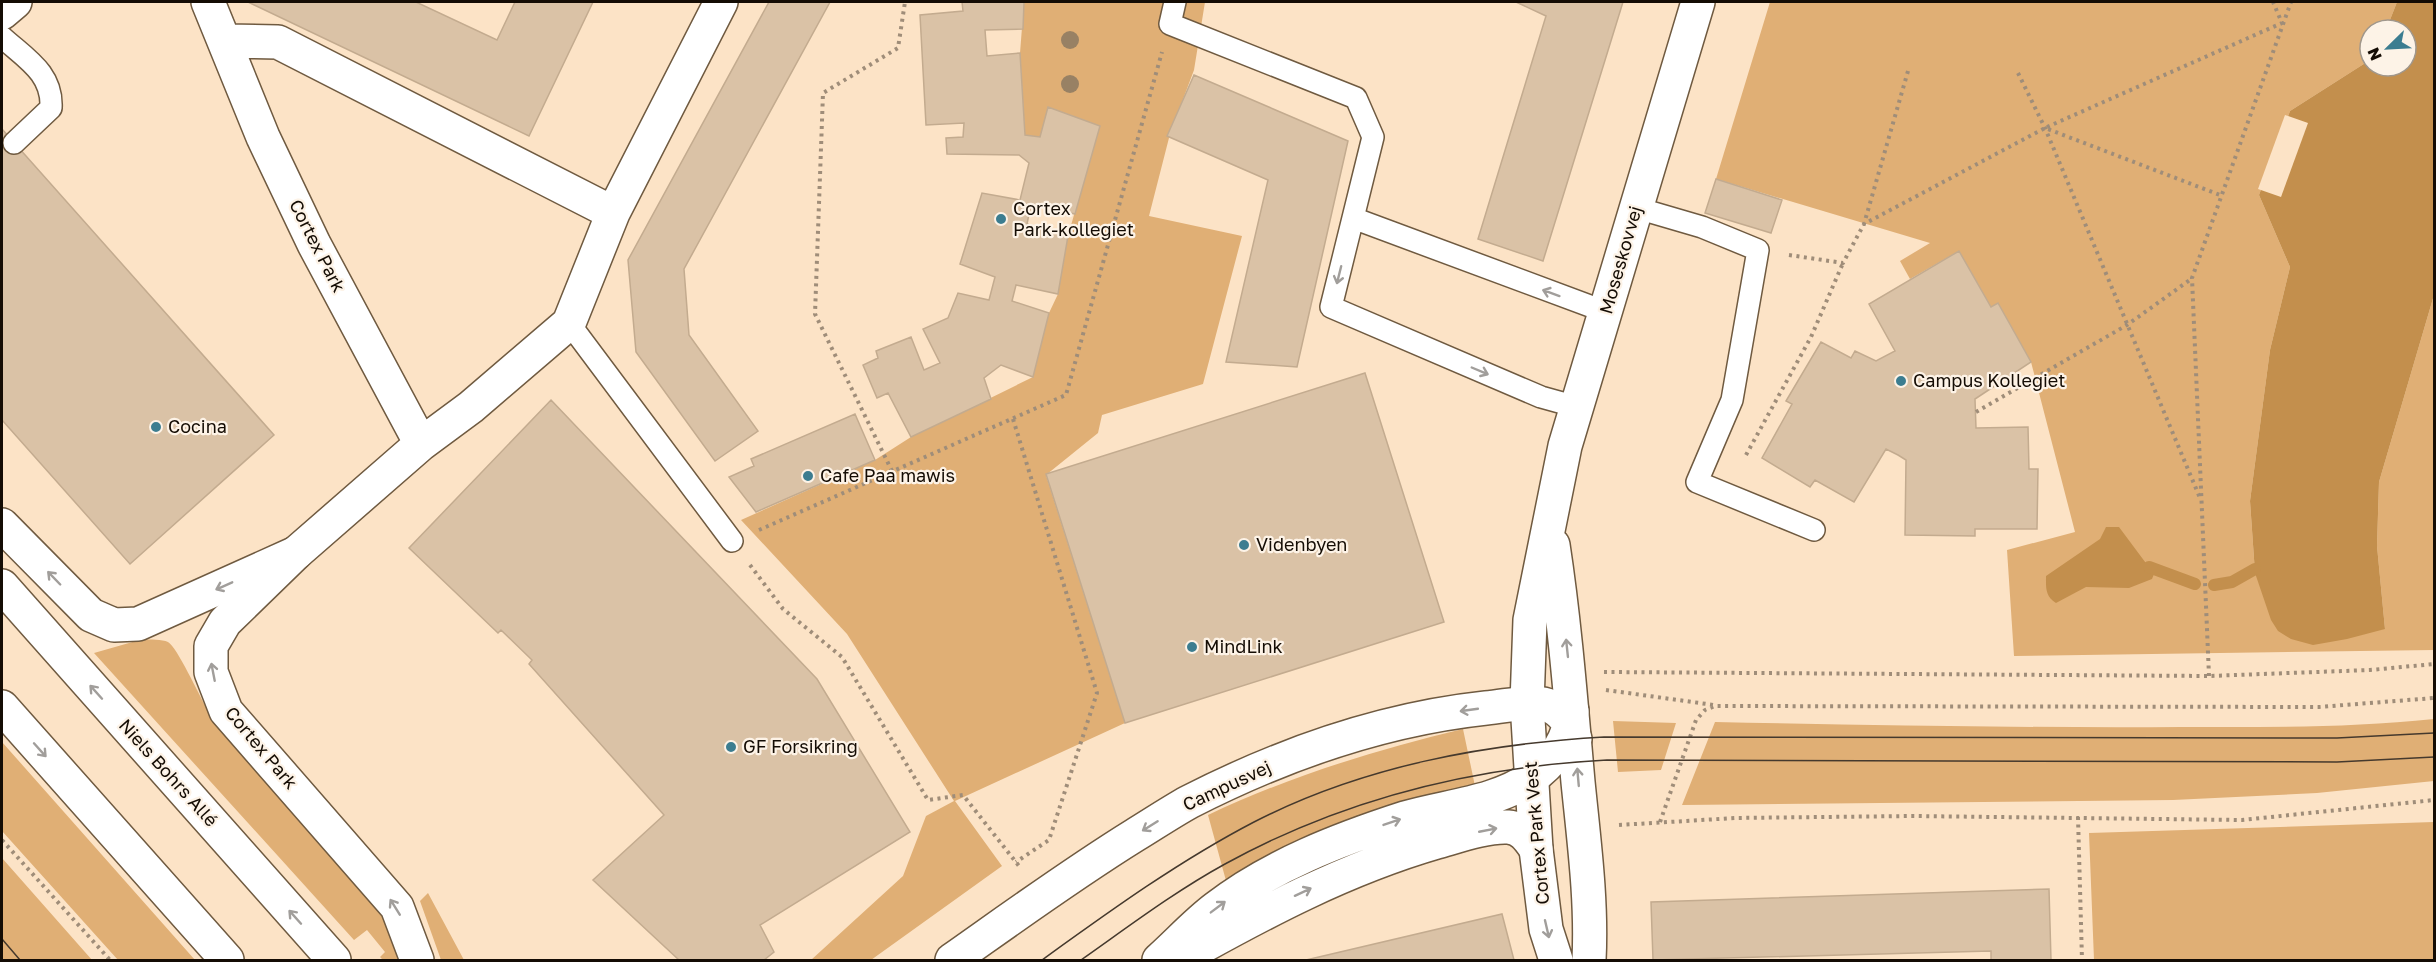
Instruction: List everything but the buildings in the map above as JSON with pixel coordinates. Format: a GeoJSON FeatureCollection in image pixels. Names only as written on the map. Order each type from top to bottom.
{"type":"FeatureCollection","features":[{"type":"Feature","properties":{"kind":"street"},"geometry":{"type":"LineString","coordinates":[[2,12],[15,2]]}},
{"type":"Feature","properties":{"kind":"street","name":"Cortex Park"},"geometry":{"type":"LineString","coordinates":[[208,2],[226,41],[263,137],[314,244],[421,444]]}},
{"type":"Feature","properties":{"kind":"street","name":"Cortex Park"},"geometry":{"type":"LineString","coordinates":[[417,960],[397,907],[226,711],[211,672],[211,646],[225,622],[296,553],[421,444],[471,406],[568,323],[613,213],[721,2]]}},
{"type":"Feature","properties":{"kind":"street","name":"Moseskovvej"},"geometry":{"type":"LineString","coordinates":[[1527,704],[1530,620],[1557,479],[1698,2]]}},
{"type":"Feature","properties":{"kind":"street"},"geometry":{"type":"LineString","coordinates":[[226,41],[278,42],[613,213]]}},
{"type":"Feature","properties":{"kind":"street","name":"Moseskovvej"},"geometry":{"type":"LineString","coordinates":[[1549,520],[1563,613],[1581,702]]}},
{"type":"Feature","properties":{"kind":"street"},"geometry":{"type":"LineString","coordinates":[[2,525],[91,615],[114,625],[138,624],[296,553]]}},
{"type":"Feature","properties":{"kind":"street","name":"Niels Bohrs Allé"},"geometry":{"type":"LineString","coordinates":[[2,586],[334,960]]}},
{"type":"Feature","properties":{"kind":"street"},"geometry":{"type":"LineString","coordinates":[[1159,960],[1215,908],[1280,868],[1364,832],[1404,818],[1506,791],[1532,778],[1547,765],[1567,739],[1581,702]]}},
{"type":"Feature","properties":{"kind":"street"},"geometry":{"type":"LineString","coordinates":[[1581,702],[1583,836],[1591,922],[1589,960]]}},
{"type":"Feature","properties":{"kind":"street","name":"Campusvej"},"geometry":{"type":"LineString","coordinates":[[953,958],[1042,895],[1188,803],[1291,757],[1379,728],[1468,710],[1547,704],[1561,711],[1581,702]]}},
{"type":"Feature","properties":{"kind":"street","name":"Cortex Park Vest"},"geometry":{"type":"LineString","coordinates":[[1527,704],[1536,849],[1546,929],[1557,960]]}},
{"type":"Feature","properties":{"kind":"street"},"geometry":{"type":"LineString","coordinates":[[2,707],[226,960]]}},
{"type":"Feature","properties":{"kind":"street"},"geometry":{"type":"LineString","coordinates":[[1178,960],[1294,897],[1342,874],[1412,849],[1455,837],[1510,827],[1525,834],[1536,849]]}},
{"type":"Feature","properties":{"kind":"street"},"geometry":{"type":"LineString","coordinates":[[136,857],[244,960]]}},
{"type":"Feature","properties":{"kind":"lane"},"geometry":{"type":"LineString","coordinates":[[1175,2],[1170,24],[1356,98],[1373,137],[1331,307],[1541,397],[1577,407]]}},
{"type":"Feature","properties":{"kind":"lane"},"geometry":{"type":"LineString","coordinates":[[2,37],[44,74],[52,93],[51,108],[14,143]]}},
{"type":"Feature","properties":{"kind":"lane"},"geometry":{"type":"LineString","coordinates":[[1637,208],[1702,227],[1758,250],[1732,400],[1697,483],[1814,530]]}},
{"type":"Feature","properties":{"kind":"lane"},"geometry":{"type":"LineString","coordinates":[[1353,218],[1606,312]]}},
{"type":"Feature","properties":{"kind":"lane"},"geometry":{"type":"LineString","coordinates":[[568,323],[732,541]]}},
{"type":"Feature","properties":{"kind":"path"},"geometry":{"type":"LineString","coordinates":[[892,471],[815,315],[823,93],[897,48],[905,2]]}},
{"type":"Feature","properties":{"kind":"path"},"geometry":{"type":"LineString","coordinates":[[2273,2],[2282,23]]}},
{"type":"Feature","properties":{"kind":"path"},"geometry":{"type":"LineString","coordinates":[[2209,676],[2192,278],[2220,195],[2270,68],[2282,23],[2291,2]]}},
{"type":"Feature","properties":{"kind":"path"},"geometry":{"type":"LineString","coordinates":[[1864,224],[2045,128],[2282,23]]}},
{"type":"Feature","properties":{"kind":"path"},"geometry":{"type":"LineString","coordinates":[[1042,895],[963,795],[928,800],[842,657],[783,609],[732,541],[1066,395],[1170,24]]}},
{"type":"Feature","properties":{"kind":"path"},"geometry":{"type":"LineString","coordinates":[[1751,446],[1811,337],[1843,263],[1864,224],[1908,71]]}},
{"type":"Feature","properties":{"kind":"path"},"geometry":{"type":"LineString","coordinates":[[2018,73],[2045,128],[2202,502]]}},
{"type":"Feature","properties":{"kind":"path"},"geometry":{"type":"LineString","coordinates":[[2045,128],[2220,195]]}},
{"type":"Feature","properties":{"kind":"path"},"geometry":{"type":"LineString","coordinates":[[1758,250],[1843,263]]}},
{"type":"Feature","properties":{"kind":"path"},"geometry":{"type":"LineString","coordinates":[[1976,412],[2127,325],[2192,278]]}},
{"type":"Feature","properties":{"kind":"path"},"geometry":{"type":"LineString","coordinates":[[1013,419],[1097,693],[1049,840],[1016,862]]}},
{"type":"Feature","properties":{"kind":"path"},"geometry":{"type":"LineString","coordinates":[[1581,702],[2370,670],[2434,664]]}},
{"type":"Feature","properties":{"kind":"path"},"geometry":{"type":"LineString","coordinates":[[1581,702],[1715,706],[2319,707],[2434,698]]}},
{"type":"Feature","properties":{"kind":"path"},"geometry":{"type":"LineString","coordinates":[[1660,822],[1695,720],[1705,710],[1715,706]]}},
{"type":"Feature","properties":{"kind":"path"},"geometry":{"type":"LineString","coordinates":[[1583,836],[1623,824],[1795,817],[2078,817],[2242,820],[2434,800]]}},
{"type":"Feature","properties":{"kind":"path"},"geometry":{"type":"LineString","coordinates":[[2078,817],[2082,960]]}},
{"type":"Feature","properties":{"kind":"path"},"geometry":{"type":"LineString","coordinates":[[2,840],[110,960]]}},
{"type":"Feature","properties":{"kind":"shaded area"},"geometry":{"type":"Polygon","coordinates":[[[1024,2],[1205,2],[1194,70],[1170,134],[1149,216],[1242,236],[1203,384],[1102,415],[1098,433],[1046,475],[1125,723],[955,801],[1002,866],[871,960],[811,960],[903,876],[926,816],[954,801],[847,634],[741,520],[875,460],[911,437],[1033,377],[1049,313],[1058,294],[1068,236],[1099,127],[1040,137],[1025,135],[1020,53],[1024,2]]]}},
{"type":"Feature","properties":{"kind":"shaded area"},"geometry":{"type":"Polygon","coordinates":[[[1770,2],[2397,2],[2391,18],[2358,18],[2358,68],[2290,111],[2259,195],[2290,267],[2270,350],[2250,501],[2255,573],[2385,629],[2377,546],[2379,482],[2434,295],[2434,650],[2014,656],[2007,550],[2075,532],[2031,362],[1998,304],[1991,307],[1959,251],[1910,279],[1900,261],[1930,243],[1716,179],[1770,2]]]}},
{"type":"Feature","properties":{"kind":"shaded area"},"geometry":{"type":"Polygon","coordinates":[[[2397,2],[2434,2],[2434,295],[2379,482],[2377,546],[2385,629],[2313,645],[2291,639],[2278,631],[2271,620],[2255,573],[2250,501],[2270,350],[2290,267],[2259,195],[2290,111],[2358,68],[2358,78],[2418,78],[2418,18],[2391,18],[2397,2]]]}},
{"type":"Feature","properties":{"kind":"shaded area"},"geometry":{"type":"Polygon","coordinates":[[[2106,527],[2119,527],[2154,574],[2152,579],[2129,588],[2086,587],[2056,603],[2048,595],[2046,576],[2100,539],[2106,527]]]}},
{"type":"Feature","properties":{"kind":"shaded area"},"geometry":{"type":"Polygon","coordinates":[[[143,639],[165,641],[172,646],[207,709],[367,884],[405,960],[383,960],[380,957],[385,952],[367,930],[354,940],[94,653],[143,639]]]}},
{"type":"Feature","properties":{"kind":"shaded area"},"geometry":{"type":"Polygon","coordinates":[[[2434,719],[2434,781],[2317,793],[2173,800],[1682,805],[1715,722],[2006,727],[2244,727],[2339,725],[2434,719]]]}},
{"type":"Feature","properties":{"kind":"shaded area"},"geometry":{"type":"Polygon","coordinates":[[[1613,721],[1676,723],[1661,770],[1618,772],[1613,721]]]}},
{"type":"Feature","properties":{"kind":"shaded area"},"geometry":{"type":"Polygon","coordinates":[[[1463,729],[1475,786],[1228,888],[1208,815],[1270,788],[1334,765],[1463,729]]]}},
{"type":"Feature","properties":{"kind":"shaded area"},"geometry":{"type":"Polygon","coordinates":[[[2,742],[195,960],[118,960],[2,831],[2,742]]]}},
{"type":"Feature","properties":{"kind":"shaded area"},"geometry":{"type":"Polygon","coordinates":[[[2434,822],[2434,960],[2094,960],[2089,833],[2434,822]]]}},
{"type":"Feature","properties":{"kind":"shaded area"},"geometry":{"type":"Polygon","coordinates":[[[2,858],[92,960],[2,960],[2,858]]]}},
{"type":"Feature","properties":{"kind":"shaded area"},"geometry":{"type":"Polygon","coordinates":[[[428,893],[464,960],[441,960],[420,901],[428,893]]]}},
{"type":"Feature","properties":{"kind":"pier"},"geometry":{"type":"Polygon","coordinates":[[[2285,115],[2308,123],[2281,197],[2258,189],[2285,115]]]}},
{"type":"Feature","properties":{"kind":"waterway"},"geometry":{"type":"LineString","coordinates":[[2149,567],[2195,584]]}},
{"type":"Feature","properties":{"kind":"waterway"},"geometry":{"type":"LineString","coordinates":[[2214,585],[2232,582],[2255,569]]}},
{"type":"Feature","properties":{"kind":"tram line"},"geometry":{"type":"LineString","coordinates":[[1042,960],[1172,870],[1254,822],[1338,786],[1381,772],[1469,752],[1514,745],[1604,737],[2337,738],[2434,733]]}},
{"type":"Feature","properties":{"kind":"tram line"},"geometry":{"type":"LineString","coordinates":[[1081,960],[1188,886],[1270,841],[1362,804],[1410,790],[1507,770],[1607,760],[2337,762],[2434,757]]}},
{"type":"Feature","properties":{"kind":"tram line"},"geometry":{"type":"LineString","coordinates":[[2,939],[20,960]]}},
{"type":"Feature","properties":{"kind":"place","name":"Cortex Park-kollegiet"},"geometry":{"type":"Point","coordinates":[1001,219]}},
{"type":"Feature","properties":{"kind":"place","name":"Campus Kollegiet"},"geometry":{"type":"Point","coordinates":[1901,381]}},
{"type":"Feature","properties":{"kind":"place","name":"Cocina"},"geometry":{"type":"Point","coordinates":[156,427]}},
{"type":"Feature","properties":{"kind":"place","name":"Cafe Paa mawis"},"geometry":{"type":"Point","coordinates":[808,476]}},
{"type":"Feature","properties":{"kind":"place","name":"Videnbyen"},"geometry":{"type":"Point","coordinates":[1244,545]}},
{"type":"Feature","properties":{"kind":"place","name":"MindLink"},"geometry":{"type":"Point","coordinates":[1192,647]}},
{"type":"Feature","properties":{"kind":"place","name":"GF Forsikring"},"geometry":{"type":"Point","coordinates":[731,747]}}]}
